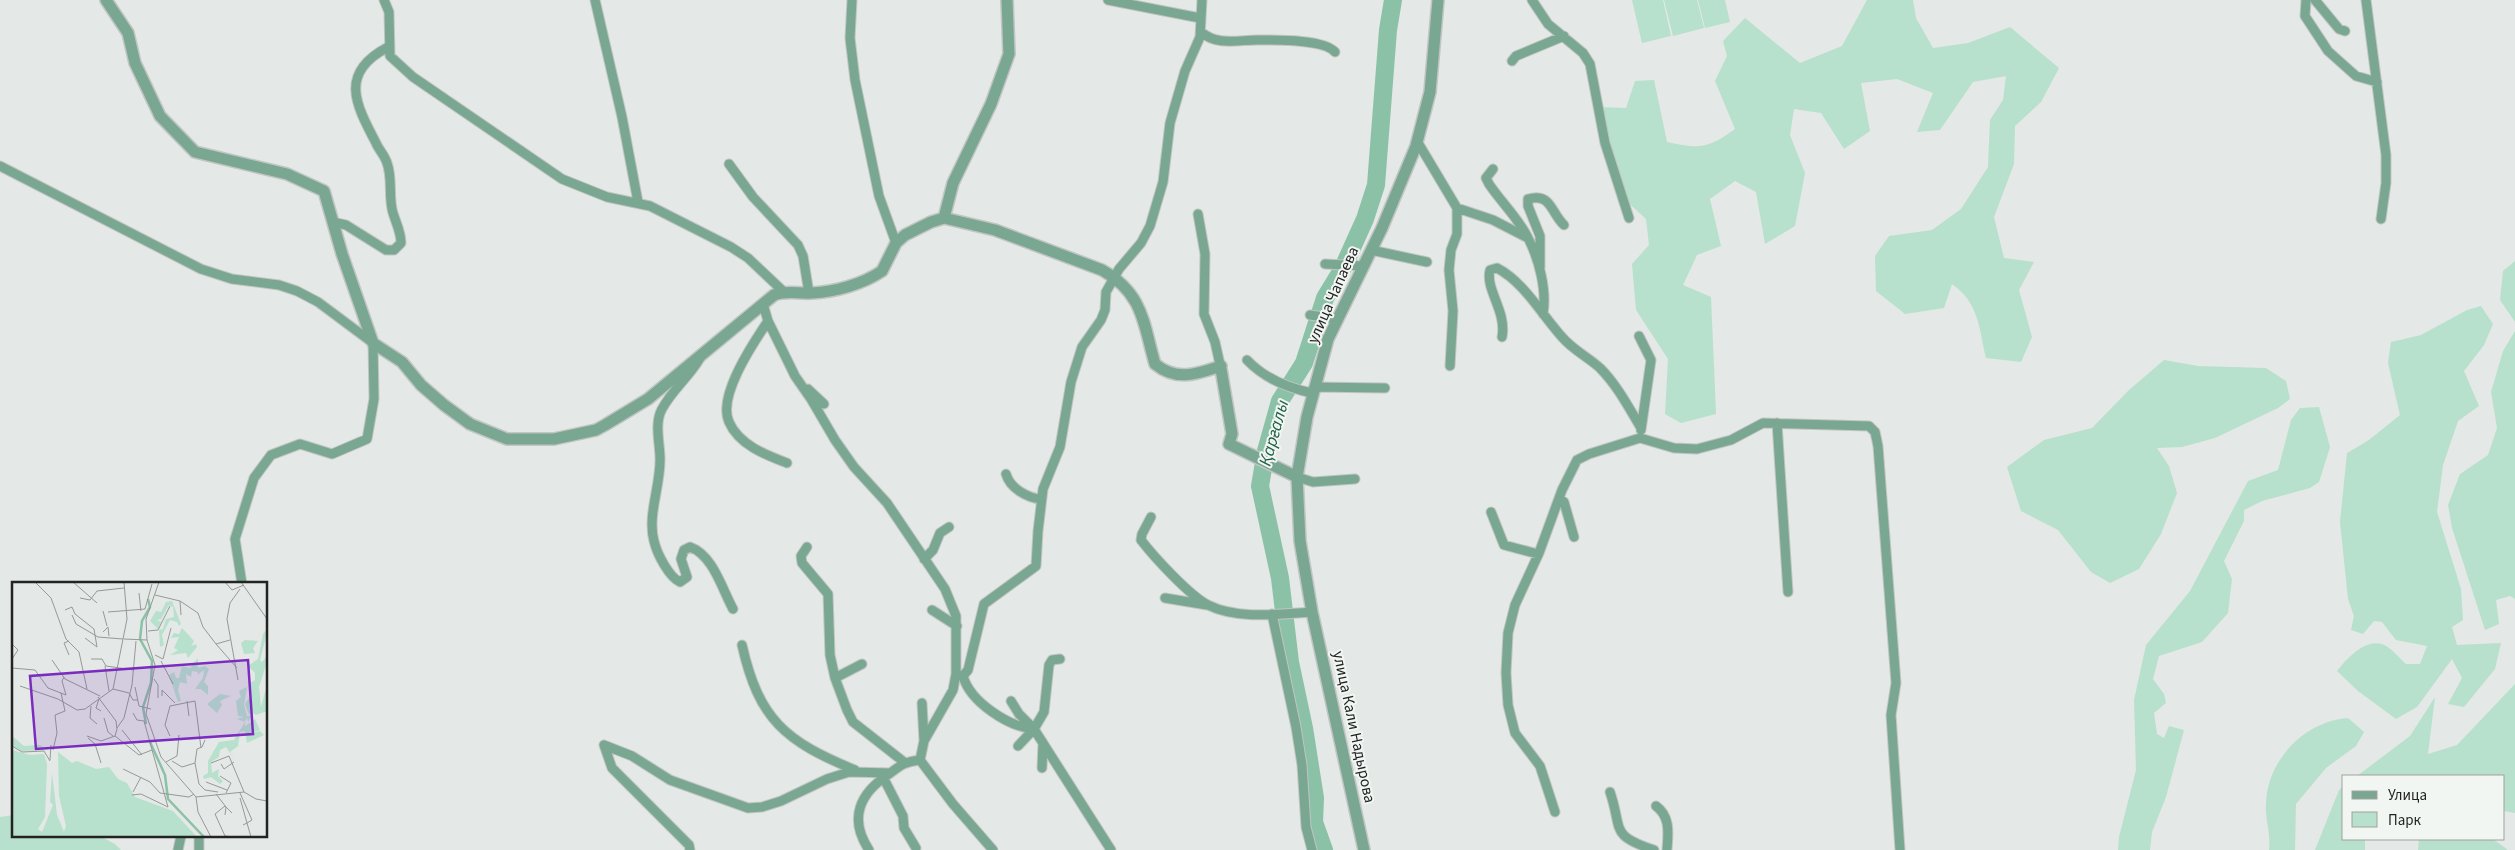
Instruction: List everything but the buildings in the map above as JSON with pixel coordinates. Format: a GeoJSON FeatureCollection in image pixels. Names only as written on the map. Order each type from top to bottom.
{"type":"FeatureCollection","features":[{"type":"Feature","properties":{"kind":"street"},"geometry":{"type":"LineString","coordinates":[[106,0],[128,33],[135,63],[160,116],[195,152],[287,174],[324,191],[373,343],[374,399],[367,439],[332,454],[300,444],[271,455],[254,478],[235,539],[242,582]]}},
{"type":"Feature","properties":{"kind":"street"},"geometry":{"type":"LineString","coordinates":[[384,0],[389,12],[388,47],[390,56],[412,77],[562,179],[607,197],[638,202],[731,247],[748,258],[784,292]]}},
{"type":"Feature","properties":{"kind":"street"},"geometry":{"type":"LineString","coordinates":[[595,0],[622,117],[638,202]]}},
{"type":"Feature","properties":{"kind":"street"},"geometry":{"type":"LineString","coordinates":[[852,0],[850,38],[855,80],[879,196],[896,243]]}},
{"type":"Feature","properties":{"kind":"street"},"geometry":{"type":"LineString","coordinates":[[944,218],[953,182],[968,147],[991,104],[1009,54],[1007,0]]}},
{"type":"Feature","properties":{"kind":"street"},"geometry":{"type":"LineString","coordinates":[[1108,0],[1200,18]]}},
{"type":"Feature","properties":{"kind":"street"},"geometry":{"type":"LineString","coordinates":[[960,675],[968,670],[984,604],[1036,566],[1041,499],[1047,475],[1060,448],[1071,382],[1082,347],[1101,320],[1105,310],[1106,292],[1114,276],[1141,243],[1150,226],[1163,182],[1170,123],[1185,71],[1201,32],[1202,0]]}},
{"type":"Feature","properties":{"kind":"street","name":"улица Чапаева"},"geometry":{"type":"LineString","coordinates":[[1312,612],[1300,541],[1297,477],[1313,390],[1328,339],[1357,266],[1371,250],[1417,141],[1430,92],[1438,0]]}},
{"type":"Feature","properties":{"kind":"street"},"geometry":{"type":"LineString","coordinates":[[1532,0],[1548,24],[1583,53],[1590,64],[1608,151],[1629,218]]}},
{"type":"Feature","properties":{"kind":"street"},"geometry":{"type":"LineString","coordinates":[[2306,0],[2305,16],[2328,52],[2356,76],[2377,82]]}},
{"type":"Feature","properties":{"kind":"street"},"geometry":{"type":"LineString","coordinates":[[2315,0],[2338,29],[2346,31]]}},
{"type":"Feature","properties":{"kind":"street"},"geometry":{"type":"LineString","coordinates":[[2366,0],[2386,155],[2386,183],[2381,219]]}},
{"type":"Feature","properties":{"kind":"street"},"geometry":{"type":"LineString","coordinates":[[1201,32],[1206,37],[1237,42],[1255,40],[1314,43],[1330,47],[1335,52]]}},
{"type":"Feature","properties":{"kind":"street"},"geometry":{"type":"LineString","coordinates":[[1512,61],[1516,56],[1564,36]]}},
{"type":"Feature","properties":{"kind":"street"},"geometry":{"type":"LineString","coordinates":[[333,222],[346,225],[386,250],[394,250],[401,243],[401,236],[393,212],[387,162],[361,115],[355,92],[355,80],[364,66],[375,54],[388,47]]}},
{"type":"Feature","properties":{"kind":"street"},"geometry":{"type":"LineString","coordinates":[[1417,141],[1457,208],[1457,234],[1450,250],[1449,270],[1453,311],[1450,366]]}},
{"type":"Feature","properties":{"kind":"street"},"geometry":{"type":"LineString","coordinates":[[729,164],[753,196],[798,245],[803,256],[809,293]]}},
{"type":"Feature","properties":{"kind":"street"},"geometry":{"type":"LineString","coordinates":[[0,166],[201,269],[232,279],[279,285],[297,291],[318,302],[402,362],[428,392],[470,424],[507,439],[554,439],[596,430],[648,399],[774,295],[784,292],[809,293],[833,290],[878,274],[882,271],[896,243],[916,228],[944,218],[995,230],[1114,276],[1131,292],[1140,308],[1156,364],[1170,373],[1189,376],[1221,368]]}},
{"type":"Feature","properties":{"kind":"street"},"geometry":{"type":"LineString","coordinates":[[1492,169],[1486,178],[1528,238],[1540,270]]}},
{"type":"Feature","properties":{"kind":"street"},"geometry":{"type":"LineString","coordinates":[[1543,314],[1545,303],[1540,270],[1540,236],[1528,206],[1528,199],[1543,198],[1550,203],[1559,221],[1564,225]]}},
{"type":"Feature","properties":{"kind":"street"},"geometry":{"type":"LineString","coordinates":[[1457,208],[1492,220],[1528,238]]}},
{"type":"Feature","properties":{"kind":"street"},"geometry":{"type":"LineString","coordinates":[[1198,214],[1205,254],[1204,314],[1215,342],[1221,368],[1232,434],[1229,444],[1272,466],[1313,482],[1355,479]]}},
{"type":"Feature","properties":{"kind":"street"},"geometry":{"type":"LineString","coordinates":[[1371,250],[1427,262]]}},
{"type":"Feature","properties":{"kind":"street"},"geometry":{"type":"LineString","coordinates":[[1325,264],[1357,266]]}},
{"type":"Feature","properties":{"kind":"street"},"geometry":{"type":"LineString","coordinates":[[1502,337],[1504,327],[1499,305],[1488,277],[1490,270],[1497,268],[1504,272],[1543,314],[1562,338],[1599,368],[1625,402],[1641,428]]}},
{"type":"Feature","properties":{"kind":"street"},"geometry":{"type":"LineString","coordinates":[[763,304],[768,321],[795,376],[838,446],[854,467],[887,503],[945,589],[956,616],[960,675],[924,741]]}},
{"type":"Feature","properties":{"kind":"street"},"geometry":{"type":"LineString","coordinates":[[1310,315],[1337,319]]}},
{"type":"Feature","properties":{"kind":"street"},"geometry":{"type":"LineString","coordinates":[[768,321],[746,355],[732,388],[728,406],[728,421],[748,445],[787,463]]}},
{"type":"Feature","properties":{"kind":"street"},"geometry":{"type":"LineString","coordinates":[[1639,336],[1650,360],[1640,438]]}},
{"type":"Feature","properties":{"kind":"street"},"geometry":{"type":"LineString","coordinates":[[700,357],[692,372],[675,391],[660,415],[660,460],[652,525],[654,542],[670,574],[680,582],[687,577],[681,553],[690,548],[702,553],[708,561],[732,609]]}},
{"type":"Feature","properties":{"kind":"street"},"geometry":{"type":"LineString","coordinates":[[1247,360],[1255,369],[1279,383],[1294,389],[1385,388]]}},
{"type":"Feature","properties":{"kind":"street"},"geometry":{"type":"LineString","coordinates":[[803,387],[810,390],[824,404]]}},
{"type":"Feature","properties":{"kind":"street"},"geometry":{"type":"LineString","coordinates":[[1555,812],[1540,766],[1515,733],[1508,704],[1506,673],[1508,633],[1515,605],[1538,554],[1559,498],[1577,460],[1640,438],[1674,448],[1697,449],[1731,440],[1763,423],[1869,426],[1875,432],[1878,446],[1889,568],[1896,683],[1891,716],[1900,850]]}},
{"type":"Feature","properties":{"kind":"street"},"geometry":{"type":"LineString","coordinates":[[1777,423],[1788,592]]}},
{"type":"Feature","properties":{"kind":"street"},"geometry":{"type":"LineString","coordinates":[[1006,474],[1007,479],[1028,497],[1041,499]]}},
{"type":"Feature","properties":{"kind":"street"},"geometry":{"type":"LineString","coordinates":[[1559,498],[1564,502],[1574,537]]}},
{"type":"Feature","properties":{"kind":"street"},"geometry":{"type":"LineString","coordinates":[[1491,512],[1504,545],[1538,554]]}},
{"type":"Feature","properties":{"kind":"street"},"geometry":{"type":"LineString","coordinates":[[1151,517],[1141,540],[1161,564],[1195,596],[1208,605]]}},
{"type":"Feature","properties":{"kind":"street"},"geometry":{"type":"LineString","coordinates":[[924,559],[933,550],[940,533],[949,527]]}},
{"type":"Feature","properties":{"kind":"street"},"geometry":{"type":"LineString","coordinates":[[807,547],[801,556],[802,563],[828,594],[830,654],[835,678],[853,722],[904,762]]}},
{"type":"Feature","properties":{"kind":"street"},"geometry":{"type":"LineString","coordinates":[[1165,598],[1208,605],[1233,612],[1274,614],[1312,612]]}},
{"type":"Feature","properties":{"kind":"street"},"geometry":{"type":"LineString","coordinates":[[932,610],[957,626]]}},
{"type":"Feature","properties":{"kind":"street","name":"улица Кали Надырова"},"geometry":{"type":"LineString","coordinates":[[1312,612],[1364,850]]}},
{"type":"Feature","properties":{"kind":"street"},"geometry":{"type":"LineString","coordinates":[[1274,614],[1296,727],[1302,765],[1306,827],[1312,850]]}},
{"type":"Feature","properties":{"kind":"street"},"geometry":{"type":"LineString","coordinates":[[742,645],[749,677],[760,702],[773,721],[806,748],[857,771]]}},
{"type":"Feature","properties":{"kind":"street"},"geometry":{"type":"LineString","coordinates":[[1018,746],[1034,729],[1044,712],[1049,665],[1052,660],[1060,660]]}},
{"type":"Feature","properties":{"kind":"street"},"geometry":{"type":"LineString","coordinates":[[835,678],[862,664]]}},
{"type":"Feature","properties":{"kind":"street"},"geometry":{"type":"LineString","coordinates":[[960,675],[989,710],[1014,725],[1034,729]]}},
{"type":"Feature","properties":{"kind":"street"},"geometry":{"type":"LineString","coordinates":[[1011,701],[1019,714],[1034,729],[1111,850]]}},
{"type":"Feature","properties":{"kind":"street"},"geometry":{"type":"LineString","coordinates":[[922,703],[924,741],[920,760],[953,804],[993,850]]}},
{"type":"Feature","properties":{"kind":"street"},"geometry":{"type":"LineString","coordinates":[[1042,768],[1043,743]]}},
{"type":"Feature","properties":{"kind":"street"},"geometry":{"type":"LineString","coordinates":[[690,850],[689,845],[612,768],[604,746],[632,756],[670,780],[748,808],[762,807],[781,801],[838,774],[857,771],[887,775]]}},
{"type":"Feature","properties":{"kind":"street"},"geometry":{"type":"LineString","coordinates":[[869,850],[861,833],[860,804],[867,791],[904,762],[920,760]]}},
{"type":"Feature","properties":{"kind":"street"},"geometry":{"type":"LineString","coordinates":[[887,775],[902,816],[904,828],[916,848]]}},
{"type":"Feature","properties":{"kind":"street"},"geometry":{"type":"LineString","coordinates":[[1610,792],[1619,831],[1627,840],[1654,850]]}},
{"type":"Feature","properties":{"kind":"street"},"geometry":{"type":"LineString","coordinates":[[1656,806],[1661,810],[1668,824],[1667,850]]}},
{"type":"Feature","properties":{"kind":"green space"},"geometry":{"type":"Polygon","coordinates":[[[1632,0],[1663,0],[1671,36],[1642,43],[1632,0]]]}},
{"type":"Feature","properties":{"kind":"green space"},"geometry":{"type":"Polygon","coordinates":[[[1664,0],[1697,0],[1704,28],[1673,36],[1664,0]]]}},
{"type":"Feature","properties":{"kind":"green space"},"geometry":{"type":"Polygon","coordinates":[[[1698,0],[1725,0],[1730,22],[1705,28],[1698,0]]]}},
{"type":"Feature","properties":{"kind":"green space"},"geometry":{"type":"Polygon","coordinates":[[[1867,0],[1913,0],[1916,18],[1933,48],[1968,43],[2010,27],[2059,68],[2041,102],[2015,126],[2014,164],[1994,217],[2004,258],[2034,262],[2019,290],[2032,337],[2021,362],[1986,358],[1973,308],[1961,291],[1952,284],[1944,308],[1905,314],[1876,291],[1875,256],[1889,236],[1932,230],[1961,209],[1988,167],[1990,120],[2003,100],[2006,76],[1973,82],[1940,130],[1917,132],[1933,93],[1897,79],[1861,83],[1870,131],[1844,149],[1821,113],[1794,109],[1790,135],[1805,173],[1795,226],[1765,244],[1756,192],[1735,181],[1710,199],[1721,246],[1697,255],[1683,285],[1711,297],[1716,414],[1681,423],[1665,414],[1668,359],[1636,310],[1632,264],[1649,245],[1646,219],[1621,196],[1599,107],[1626,108],[1635,81],[1654,80],[1667,142],[1687,146],[1710,144],[1735,129],[1715,81],[1727,56],[1723,41],[1745,18],[1800,63],[1842,46],[1867,0]]]}},
{"type":"Feature","properties":{"kind":"green space"},"geometry":{"type":"Polygon","coordinates":[[[2515,261],[2515,322],[2500,300],[2503,271],[2515,261]]]}},
{"type":"Feature","properties":{"kind":"green space"},"geometry":{"type":"Polygon","coordinates":[[[2481,306],[2493,324],[2484,345],[2464,371],[2479,406],[2458,421],[2443,465],[2437,512],[2461,589],[2463,620],[2452,627],[2457,645],[2501,643],[2495,669],[2464,707],[2448,704],[2462,678],[2452,659],[2417,707],[2396,719],[2358,691],[2337,671],[2353,654],[2374,643],[2382,644],[2406,664],[2420,664],[2427,646],[2396,640],[2382,622],[2374,621],[2363,634],[2351,630],[2354,616],[2348,599],[2340,522],[2347,453],[2369,440],[2400,415],[2388,363],[2391,342],[2421,335],[2467,310],[2481,306]]]}},
{"type":"Feature","properties":{"kind":"green space"},"geometry":{"type":"Polygon","coordinates":[[[2515,331],[2515,599],[2510,596],[2496,600],[2499,624],[2485,630],[2452,528],[2448,505],[2460,474],[2488,455],[2497,428],[2491,392],[2503,351],[2515,331]]]}},
{"type":"Feature","properties":{"kind":"green space"},"geometry":{"type":"Polygon","coordinates":[[[2164,360],[2198,366],[2266,368],[2286,381],[2290,399],[2278,408],[2215,438],[2182,447],[2157,448],[2169,466],[2177,493],[2161,534],[2139,569],[2110,583],[2091,572],[2058,530],[2021,511],[2007,467],[2044,440],[2092,428],[2129,390],[2164,360]]]}},
{"type":"Feature","properties":{"kind":"green space"},"geometry":{"type":"Polygon","coordinates":[[[2319,407],[2330,447],[2319,482],[2310,488],[2262,501],[2244,510],[2244,521],[2224,561],[2232,579],[2228,613],[2202,642],[2159,656],[2153,679],[2164,694],[2166,703],[2154,713],[2157,734],[2164,738],[2169,726],[2184,730],[2166,797],[2152,832],[2150,850],[2118,850],[2119,837],[2136,770],[2134,700],[2146,645],[2190,591],[2248,481],[2278,470],[2291,420],[2300,408],[2319,407]]]}},
{"type":"Feature","properties":{"kind":"green space"},"geometry":{"type":"Polygon","coordinates":[[[2515,684],[2515,813],[2505,811],[2505,775],[2358,775],[2410,736],[2435,697],[2428,754],[2457,745],[2515,684]]]}},
{"type":"Feature","properties":{"kind":"green space"},"geometry":{"type":"Polygon","coordinates":[[[2348,718],[2364,732],[2356,746],[2326,768],[2296,804],[2295,850],[2269,850],[2266,810],[2268,788],[2273,772],[2281,758],[2303,735],[2332,721],[2348,718]]]}},
{"type":"Feature","properties":{"kind":"green space"},"geometry":{"type":"Polygon","coordinates":[[[2342,788],[2342,840],[2365,840],[2365,850],[2315,850],[2339,790],[2342,788]]]}},
{"type":"Feature","properties":{"kind":"green space"},"geometry":{"type":"Polygon","coordinates":[[[12,815],[12,838],[104,838],[121,850],[0,850],[0,817],[12,815]]]}},
{"type":"Feature","properties":{"kind":"green space"},"geometry":{"type":"Polygon","coordinates":[[[2419,840],[2494,840],[2508,850],[2418,850],[2419,840]]]}},
{"type":"Feature","properties":{"kind":"waterway","name":"Қарғалы"},"geometry":{"type":"LineString","coordinates":[[1324,850],[1314,822],[1315,798],[1304,728],[1290,662],[1280,578],[1260,486],[1266,451],[1280,401],[1304,363],[1325,298],[1342,270],[1365,219],[1376,185],[1388,30],[1393,0]]}}]}
